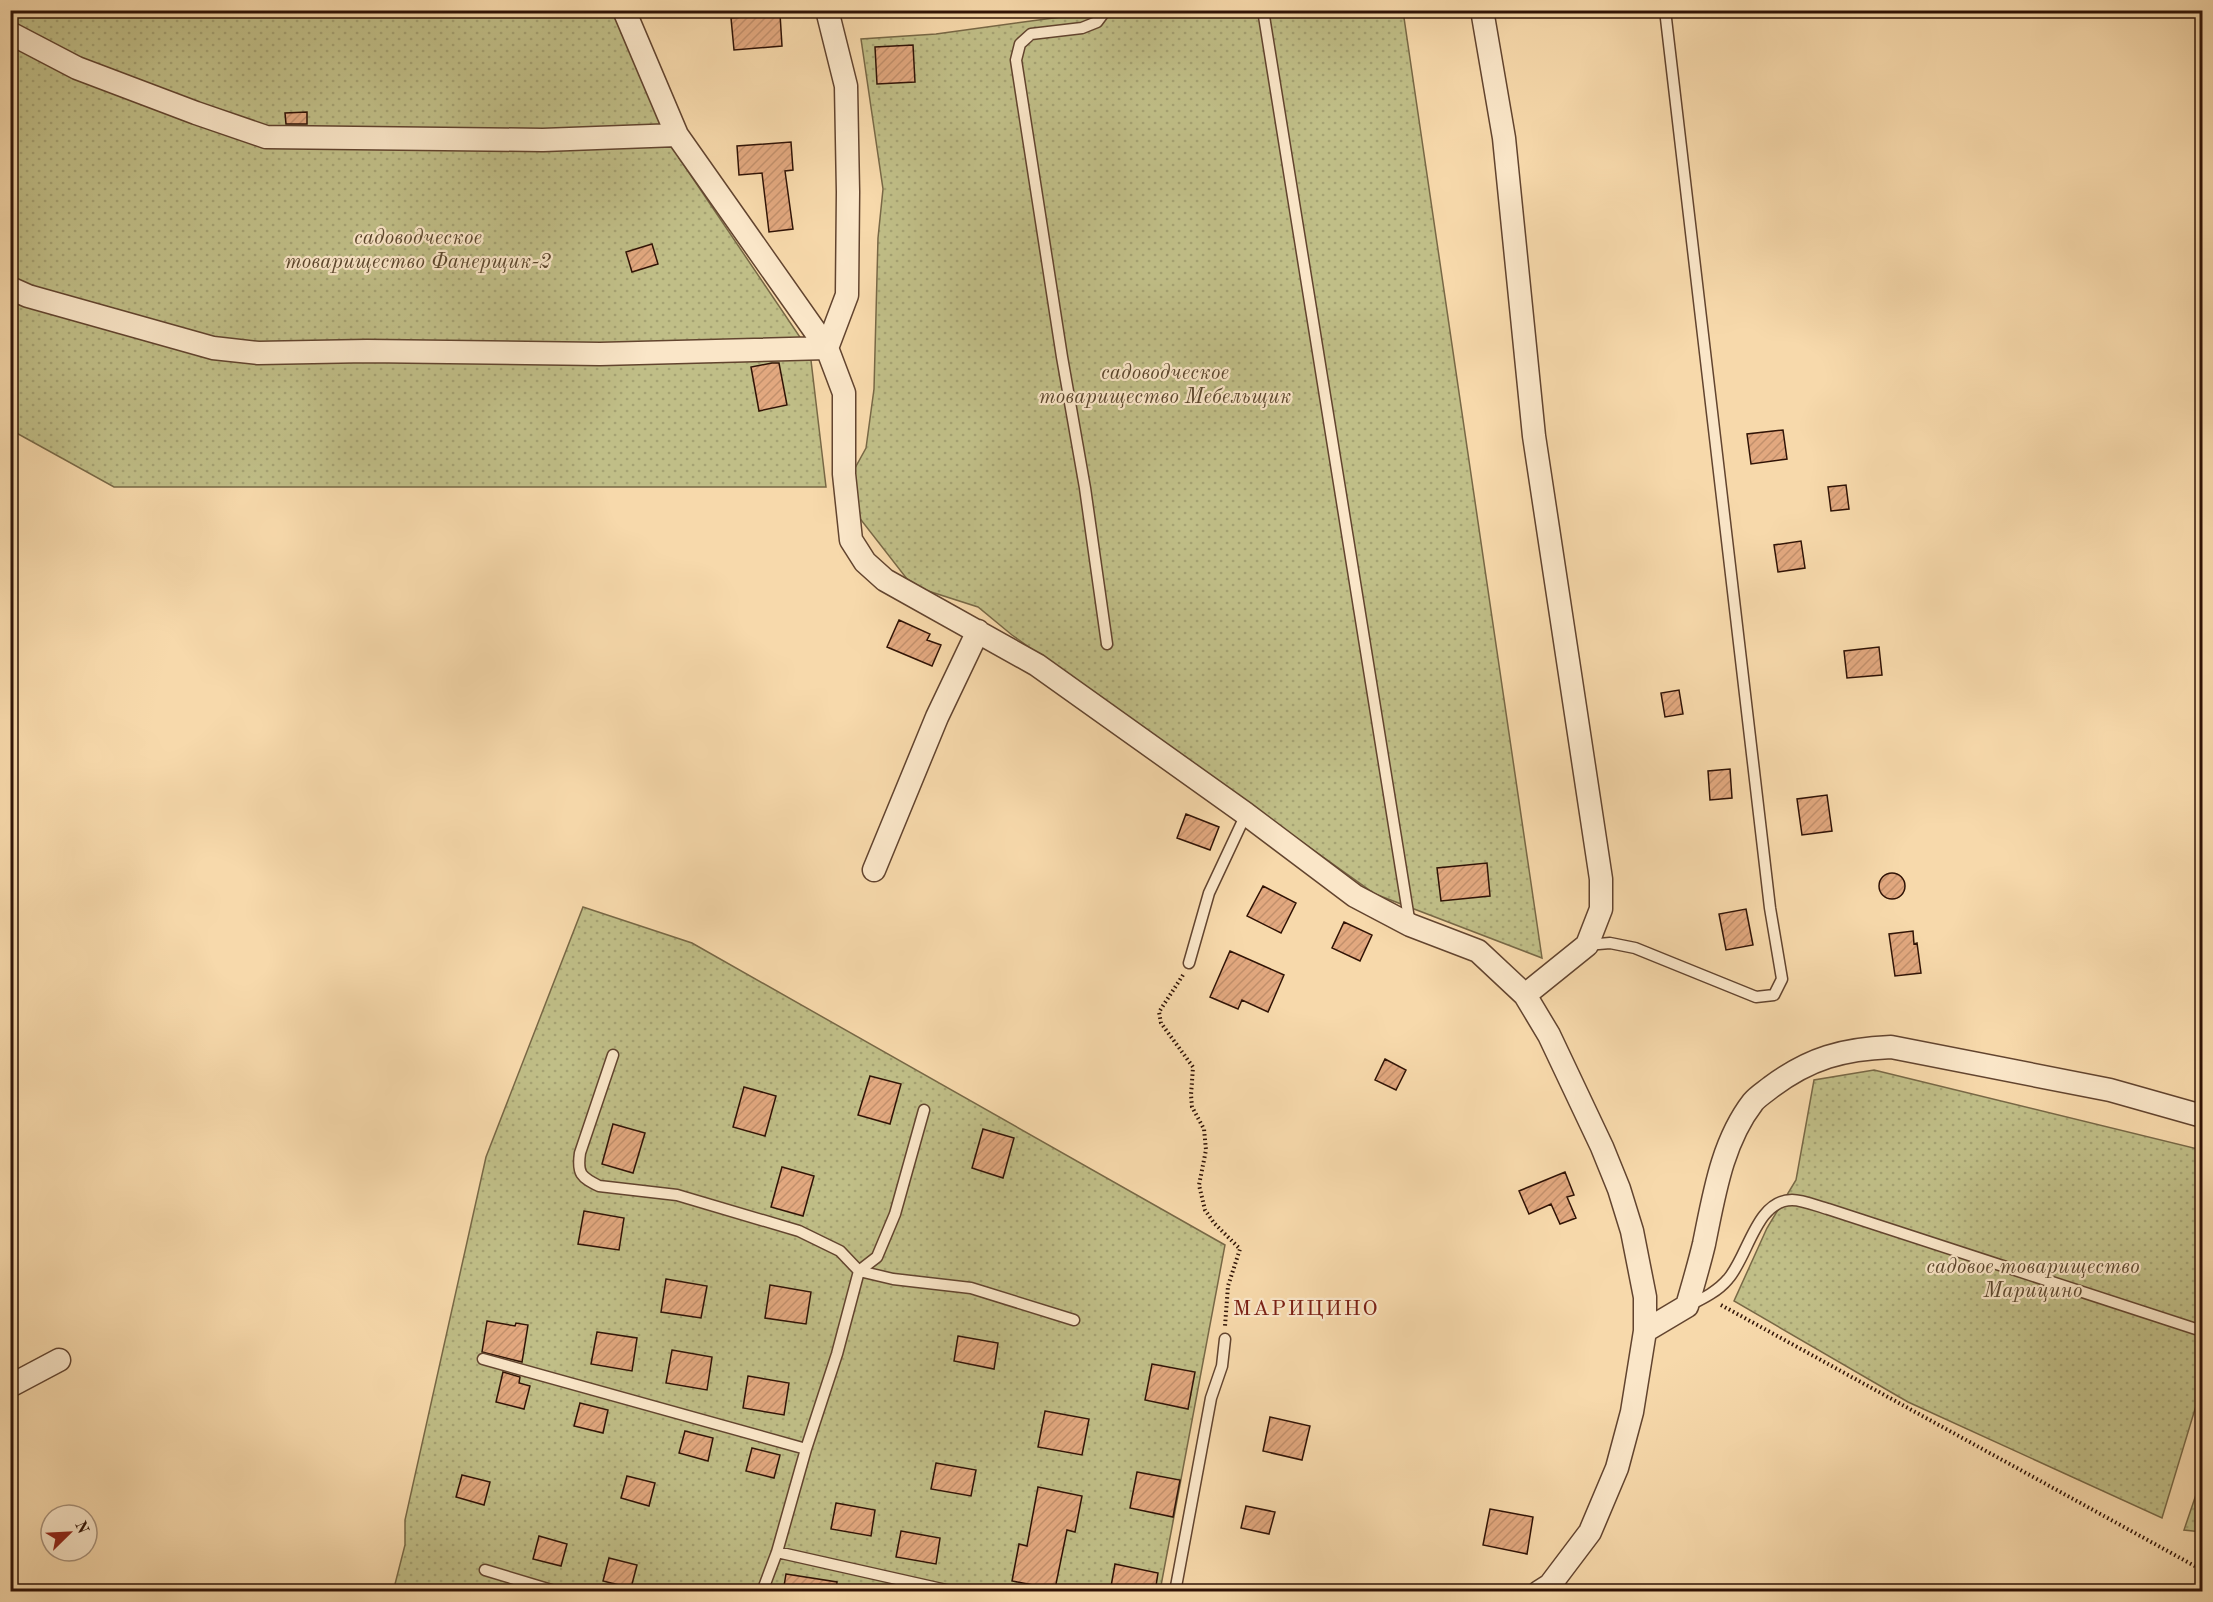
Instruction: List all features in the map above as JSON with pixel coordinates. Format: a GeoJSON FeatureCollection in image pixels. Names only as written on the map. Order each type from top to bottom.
{"type":"FeatureCollection","features":[{"type":"Feature","properties":{"kind":"street"},"geometry":{"type":"LineString","coordinates":[[624,10],[676,135],[827,348],[844,393],[844,474],[851,540],[865,562],[885,580],[1037,664],[1246,814],[1355,896],[1410,924],[1478,951],[1525,995],[1549,1035],[1602,1147],[1619,1189],[1632,1231],[1645,1298],[1645,1330],[1632,1412],[1617,1468],[1590,1532],[1550,1585],[1539,1592]]}},
{"type":"Feature","properties":{"kind":"street"},"geometry":{"type":"LineString","coordinates":[[827,10],[846,87],[848,192],[847,295],[827,348]]}},
{"type":"Feature","properties":{"kind":"street"},"geometry":{"type":"LineString","coordinates":[[1482,10],[1504,138],[1534,436],[1601,879],[1601,909],[1587,945],[1525,995]]}},
{"type":"Feature","properties":{"kind":"street"},"geometry":{"type":"LineString","coordinates":[[10,33],[77,68],[196,114],[266,137],[543,140],[676,135]]}},
{"type":"Feature","properties":{"kind":"street"},"geometry":{"type":"LineString","coordinates":[[10,288],[28,296],[213,348],[258,353],[367,351],[600,354],[827,348]]}},
{"type":"Feature","properties":{"kind":"street"},"geometry":{"type":"LineString","coordinates":[[874,870],[937,717],[978,631]]}},
{"type":"Feature","properties":{"kind":"street"},"geometry":{"type":"LineString","coordinates":[[1645,1330],[1688,1306],[1716,1182],[1737,1127],[1755,1100],[1787,1076],[1830,1055],[1858,1049],[1891,1047],[2110,1090],[2202,1116]]}},
{"type":"Feature","properties":{"kind":"street"},"geometry":{"type":"LineString","coordinates":[[10,1386],[59,1360]]}},
{"type":"Feature","properties":{"kind":"lane"},"geometry":{"type":"LineString","coordinates":[[1106,10],[1097,22],[1082,28],[1031,34],[1020,44],[1016,60],[1062,357],[1086,488],[1107,644]]}},
{"type":"Feature","properties":{"kind":"lane"},"geometry":{"type":"LineString","coordinates":[[1263,10],[1410,924]]}},
{"type":"Feature","properties":{"kind":"lane"},"geometry":{"type":"LineString","coordinates":[[1587,945],[1610,943],[1635,948],[1756,997],[1774,995],[1782,979],[1770,908],[1665,10]]}},
{"type":"Feature","properties":{"kind":"lane"},"geometry":{"type":"LineString","coordinates":[[1189,963],[1209,893],[1246,814]]}},
{"type":"Feature","properties":{"kind":"lane"},"geometry":{"type":"LineString","coordinates":[[613,1055],[578,1165],[580,1174],[599,1186],[677,1194],[800,1231],[840,1251],[859,1271],[893,1280],[971,1288],[1074,1320]]}},
{"type":"Feature","properties":{"kind":"lane"},"geometry":{"type":"LineString","coordinates":[[762,1592],[777,1552],[806,1449],[837,1354],[859,1271],[877,1257],[895,1214],[924,1110]]}},
{"type":"Feature","properties":{"kind":"lane"},"geometry":{"type":"LineString","coordinates":[[1688,1306],[1709,1296],[1728,1280],[1741,1259],[1760,1218],[1772,1205],[1791,1200],[1828,1209],[2202,1331]]}},
{"type":"Feature","properties":{"kind":"lane"},"geometry":{"type":"LineString","coordinates":[[1175,1592],[1211,1398],[1222,1366],[1225,1339]]}},
{"type":"Feature","properties":{"kind":"lane"},"geometry":{"type":"LineString","coordinates":[[483,1359],[806,1449]]}},
{"type":"Feature","properties":{"kind":"lane"},"geometry":{"type":"LineString","coordinates":[[777,1552],[955,1592]]}},
{"type":"Feature","properties":{"kind":"lane"},"geometry":{"type":"LineString","coordinates":[[485,1570],[558,1592]]}},
{"type":"Feature","properties":{"kind":"path"},"geometry":{"type":"LineString","coordinates":[[1189,963],[1159,1012],[1161,1023],[1192,1067],[1192,1107],[1204,1129],[1206,1150],[1199,1185],[1205,1210],[1239,1250],[1228,1286],[1225,1339]]}},
{"type":"Feature","properties":{"kind":"path"},"geometry":{"type":"LineString","coordinates":[[1688,1306],[1723,1305],[2202,1570]]}},
{"type":"Feature","properties":{"kind":"green space","name":"садоводческое товарищество Фанерщик-2"},"geometry":{"type":"Polygon","coordinates":[[[10,11],[621,11],[679,158],[810,352],[826,487],[114,487],[11,430],[10,11]]]}},
{"type":"Feature","properties":{"kind":"green space","name":"садоводческое товарищество Мебельщик"},"geometry":{"type":"Polygon","coordinates":[[[1083,11],[1403,11],[1542,958],[1375,894],[1012,635],[978,607],[925,590],[907,579],[858,516],[854,470],[866,448],[874,389],[878,238],[883,189],[861,39],[936,34],[1083,14],[1083,11]]]}},
{"type":"Feature","properties":{"kind":"green space"},"geometry":{"type":"Polygon","coordinates":[[[583,907],[692,943],[1225,1245],[1160,1591],[393,1592],[405,1545],[405,1520],[486,1157],[583,907]]]}},
{"type":"Feature","properties":{"kind":"green space","name":"садовое товарищество Марицино"},"geometry":{"type":"Polygon","coordinates":[[[1874,1070],[2202,1150],[2202,1386],[2162,1518],[1908,1402],[1734,1301],[1767,1228],[1796,1180],[1814,1080],[1874,1070]]]}},
{"type":"Feature","properties":{"kind":"green space"},"geometry":{"type":"Polygon","coordinates":[[[2202,1477],[2202,1532],[2184,1530],[2202,1477]]]}},
{"type":"Feature","properties":{"kind":"building"},"geometry":{"type":"Polygon","coordinates":[[[780,14],[782,46],[734,50],[731,18],[780,14]]]}},
{"type":"Feature","properties":{"kind":"building"},"geometry":{"type":"Polygon","coordinates":[[[913,45],[915,82],[877,84],[875,47],[913,45]]]}},
{"type":"Feature","properties":{"kind":"building"},"geometry":{"type":"Polygon","coordinates":[[[307,112],[307,124],[286,124],[285,113],[307,112]]]}},
{"type":"Feature","properties":{"kind":"building"},"geometry":{"type":"Polygon","coordinates":[[[791,142],[793,170],[785,171],[793,229],[769,232],[762,173],[739,175],[737,146],[791,142]]]}},
{"type":"Feature","properties":{"kind":"building"},"geometry":{"type":"Polygon","coordinates":[[[652,244],[658,264],[632,272],[626,252],[652,244]]]}},
{"type":"Feature","properties":{"kind":"building"},"geometry":{"type":"Polygon","coordinates":[[[779,363],[787,405],[759,411],[751,367],[779,363]]]}},
{"type":"Feature","properties":{"kind":"building"},"geometry":{"type":"Polygon","coordinates":[[[1783,430],[1787,459],[1751,464],[1747,434],[1783,430]]]}},
{"type":"Feature","properties":{"kind":"building"},"geometry":{"type":"Polygon","coordinates":[[[1846,485],[1849,509],[1831,511],[1828,487],[1846,485]]]}},
{"type":"Feature","properties":{"kind":"building"},"geometry":{"type":"Polygon","coordinates":[[[1801,541],[1805,568],[1778,572],[1774,545],[1801,541]]]}},
{"type":"Feature","properties":{"kind":"building"},"geometry":{"type":"Polygon","coordinates":[[[899,620],[930,634],[927,640],[941,645],[932,666],[887,647],[899,620]]]}},
{"type":"Feature","properties":{"kind":"building"},"geometry":{"type":"Polygon","coordinates":[[[1879,647],[1882,675],[1847,678],[1844,651],[1879,647]]]}},
{"type":"Feature","properties":{"kind":"building"},"geometry":{"type":"Polygon","coordinates":[[[1679,690],[1683,714],[1665,717],[1661,693],[1679,690]]]}},
{"type":"Feature","properties":{"kind":"building"},"geometry":{"type":"Polygon","coordinates":[[[1730,769],[1732,798],[1710,800],[1708,771],[1730,769]]]}},
{"type":"Feature","properties":{"kind":"building"},"geometry":{"type":"Polygon","coordinates":[[[1827,795],[1832,831],[1802,835],[1797,799],[1827,795]]]}},
{"type":"Feature","properties":{"kind":"building"},"geometry":{"type":"Polygon","coordinates":[[[1186,814],[1219,827],[1210,850],[1177,838],[1186,814]]]}},
{"type":"Feature","properties":{"kind":"building"},"geometry":{"type":"Polygon","coordinates":[[[1487,863],[1490,896],[1441,901],[1437,868],[1487,863]]]}},
{"type":"Feature","properties":{"kind":"building"},"geometry":{"type":"Polygon","coordinates":[[[1892,873],[1902,876],[1905,886],[1902,896],[1892,899],[1882,896],[1879,886],[1882,876],[1892,873]]]}},
{"type":"Feature","properties":{"kind":"building"},"geometry":{"type":"Polygon","coordinates":[[[1263,886],[1296,903],[1281,933],[1247,916],[1263,886]]]}},
{"type":"Feature","properties":{"kind":"building"},"geometry":{"type":"Polygon","coordinates":[[[1746,909],[1753,945],[1726,950],[1719,914],[1746,909]]]}},
{"type":"Feature","properties":{"kind":"building"},"geometry":{"type":"Polygon","coordinates":[[[1344,922],[1372,935],[1360,961],[1332,948],[1344,922]]]}},
{"type":"Feature","properties":{"kind":"building"},"geometry":{"type":"Polygon","coordinates":[[[1913,931],[1921,973],[1895,976],[1889,934],[1913,931]]]}},
{"type":"Feature","properties":{"kind":"building"},"geometry":{"type":"Polygon","coordinates":[[[1230,951],[1284,975],[1268,1012],[1242,1000],[1238,1009],[1210,997],[1230,951]]]}},
{"type":"Feature","properties":{"kind":"building"},"geometry":{"type":"Polygon","coordinates":[[[1385,1059],[1406,1070],[1396,1090],[1375,1080],[1385,1059]]]}},
{"type":"Feature","properties":{"kind":"building"},"geometry":{"type":"Polygon","coordinates":[[[870,1076],[901,1084],[890,1124],[858,1115],[870,1076]]]}},
{"type":"Feature","properties":{"kind":"building"},"geometry":{"type":"Polygon","coordinates":[[[744,1087],[776,1096],[765,1136],[733,1127],[744,1087]]]}},
{"type":"Feature","properties":{"kind":"building"},"geometry":{"type":"Polygon","coordinates":[[[613,1124],[645,1133],[633,1173],[602,1164],[613,1124]]]}},
{"type":"Feature","properties":{"kind":"building"},"geometry":{"type":"Polygon","coordinates":[[[983,1129],[1014,1138],[1003,1178],[972,1168],[983,1129]]]}},
{"type":"Feature","properties":{"kind":"building"},"geometry":{"type":"Polygon","coordinates":[[[782,1167],[814,1176],[803,1216],[771,1207],[782,1167]]]}},
{"type":"Feature","properties":{"kind":"building"},"geometry":{"type":"Polygon","coordinates":[[[1565,1172],[1574,1195],[1567,1197],[1576,1218],[1560,1224],[1551,1204],[1529,1214],[1519,1191],[1565,1172]]]}},
{"type":"Feature","properties":{"kind":"building"},"geometry":{"type":"Polygon","coordinates":[[[584,1211],[624,1218],[619,1250],[578,1244],[584,1211]]]}},
{"type":"Feature","properties":{"kind":"building"},"geometry":{"type":"Polygon","coordinates":[[[666,1279],[707,1286],[701,1318],[661,1312],[666,1279]]]}},
{"type":"Feature","properties":{"kind":"building"},"geometry":{"type":"Polygon","coordinates":[[[770,1285],[811,1292],[806,1324],[765,1318],[770,1285]]]}},
{"type":"Feature","properties":{"kind":"building"},"geometry":{"type":"Polygon","coordinates":[[[487,1321],[515,1326],[516,1323],[528,1325],[522,1362],[482,1352],[487,1321]]]}},
{"type":"Feature","properties":{"kind":"building"},"geometry":{"type":"Polygon","coordinates":[[[597,1332],[637,1338],[632,1371],[591,1364],[597,1332]]]}},
{"type":"Feature","properties":{"kind":"building"},"geometry":{"type":"Polygon","coordinates":[[[958,1336],[998,1343],[994,1369],[954,1361],[958,1336]]]}},
{"type":"Feature","properties":{"kind":"building"},"geometry":{"type":"Polygon","coordinates":[[[672,1350],[712,1357],[707,1390],[666,1383],[672,1350]]]}},
{"type":"Feature","properties":{"kind":"building"},"geometry":{"type":"Polygon","coordinates":[[[1152,1364],[1195,1372],[1188,1409],[1145,1400],[1152,1364]]]}},
{"type":"Feature","properties":{"kind":"building"},"geometry":{"type":"Polygon","coordinates":[[[503,1372],[520,1377],[519,1383],[530,1386],[524,1409],[496,1402],[503,1372]]]}},
{"type":"Feature","properties":{"kind":"building"},"geometry":{"type":"Polygon","coordinates":[[[748,1376],[789,1383],[784,1415],[743,1408],[748,1376]]]}},
{"type":"Feature","properties":{"kind":"building"},"geometry":{"type":"Polygon","coordinates":[[[580,1403],[608,1410],[603,1433],[574,1426],[580,1403]]]}},
{"type":"Feature","properties":{"kind":"building"},"geometry":{"type":"Polygon","coordinates":[[[1045,1411],[1089,1419],[1082,1455],[1038,1447],[1045,1411]]]}},
{"type":"Feature","properties":{"kind":"building"},"geometry":{"type":"Polygon","coordinates":[[[1270,1417],[1310,1426],[1302,1460],[1263,1451],[1270,1417]]]}},
{"type":"Feature","properties":{"kind":"building"},"geometry":{"type":"Polygon","coordinates":[[[685,1431],[713,1438],[708,1461],[679,1453],[685,1431]]]}},
{"type":"Feature","properties":{"kind":"building"},"geometry":{"type":"Polygon","coordinates":[[[752,1448],[780,1455],[774,1478],[746,1471],[752,1448]]]}},
{"type":"Feature","properties":{"kind":"building"},"geometry":{"type":"Polygon","coordinates":[[[936,1463],[976,1470],[971,1496],[931,1489],[936,1463]]]}},
{"type":"Feature","properties":{"kind":"building"},"geometry":{"type":"Polygon","coordinates":[[[1137,1472],[1180,1480],[1173,1517],[1130,1508],[1137,1472]]]}},
{"type":"Feature","properties":{"kind":"building"},"geometry":{"type":"Polygon","coordinates":[[[462,1475],[490,1482],[484,1505],[456,1497],[462,1475]]]}},
{"type":"Feature","properties":{"kind":"building"},"geometry":{"type":"Polygon","coordinates":[[[627,1476],[655,1483],[649,1506],[621,1498],[627,1476]]]}},
{"type":"Feature","properties":{"kind":"building"},"geometry":{"type":"Polygon","coordinates":[[[1038,1487],[1082,1496],[1075,1532],[1067,1530],[1055,1589],[1012,1581],[1019,1544],[1027,1546],[1038,1487]]]}},
{"type":"Feature","properties":{"kind":"building"},"geometry":{"type":"Polygon","coordinates":[[[836,1503],[875,1510],[871,1536],[831,1529],[836,1503]]]}},
{"type":"Feature","properties":{"kind":"building"},"geometry":{"type":"Polygon","coordinates":[[[1246,1506],[1275,1512],[1269,1534],[1241,1528],[1246,1506]]]}},
{"type":"Feature","properties":{"kind":"building"},"geometry":{"type":"Polygon","coordinates":[[[1490,1509],[1533,1517],[1527,1554],[1483,1545],[1490,1509]]]}},
{"type":"Feature","properties":{"kind":"building"},"geometry":{"type":"Polygon","coordinates":[[[901,1531],[940,1538],[936,1564],[896,1557],[901,1531]]]}},
{"type":"Feature","properties":{"kind":"building"},"geometry":{"type":"Polygon","coordinates":[[[539,1536],[567,1544],[561,1566],[533,1559],[539,1536]]]}},
{"type":"Feature","properties":{"kind":"building"},"geometry":{"type":"Polygon","coordinates":[[[609,1558],[637,1565],[631,1588],[603,1581],[609,1558]]]}},
{"type":"Feature","properties":{"kind":"building"},"geometry":{"type":"Polygon","coordinates":[[[1115,1564],[1158,1573],[1155,1592],[1110,1592],[1115,1564]]]}},
{"type":"Feature","properties":{"kind":"building"},"geometry":{"type":"Polygon","coordinates":[[[786,1574],[837,1582],[836,1592],[783,1592],[786,1574]]]}},
{"type":"Feature","properties":{"kind":"district","name":"МАРИЦИНО"},"geometry":{"type":"Point","coordinates":[1306,1307]}}]}
